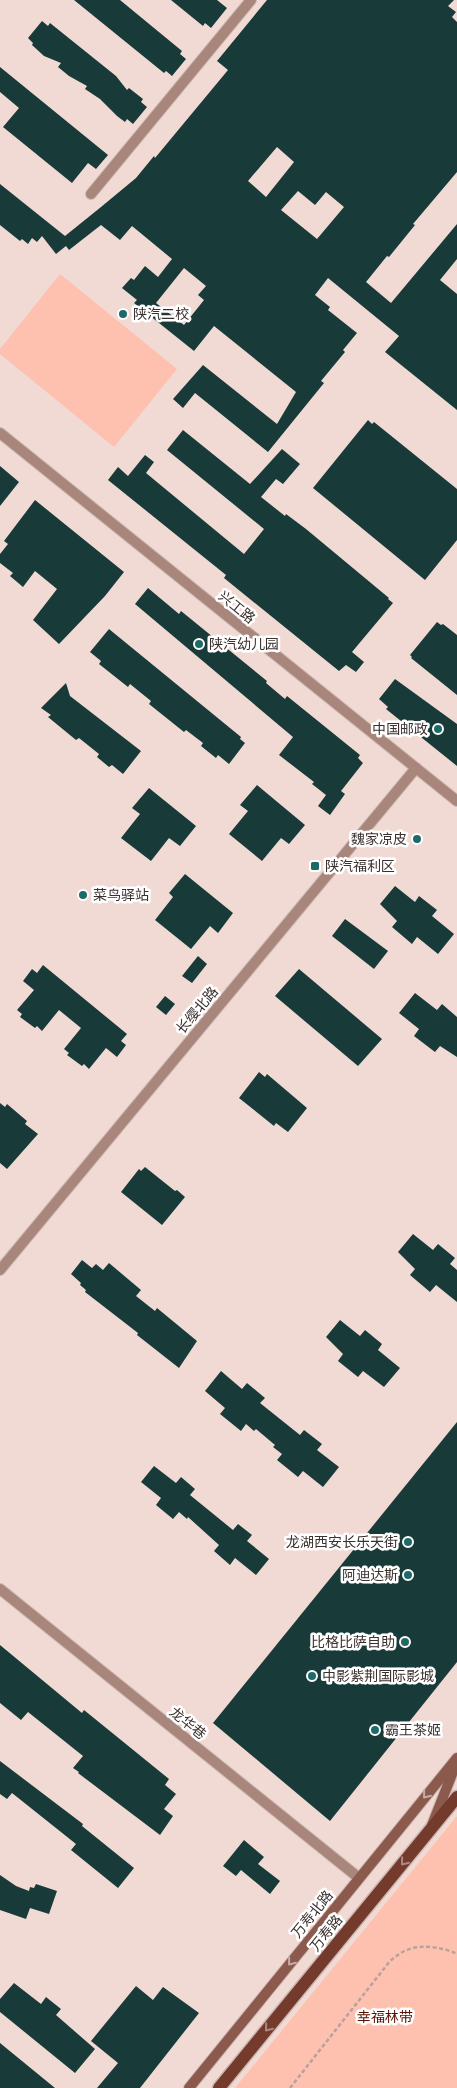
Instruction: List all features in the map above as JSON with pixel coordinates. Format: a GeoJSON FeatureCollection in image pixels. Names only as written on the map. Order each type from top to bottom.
{"type":"FeatureCollection","features":[{"type":"Feature","properties":{"kind":"main road","name":"万寿北路"},"geometry":{"type":"LineString","coordinates":[[189,2088],[457,1759]]}},
{"type":"Feature","properties":{"kind":"main road"},"geometry":{"type":"LineString","coordinates":[[429,1831],[457,1759]]}},
{"type":"Feature","properties":{"kind":"main road","name":"万寿路"},"geometry":{"type":"LineString","coordinates":[[219,2088],[457,1797]]}},
{"type":"Feature","properties":{"kind":"street"},"geometry":{"type":"LineString","coordinates":[[91,194],[251,0]]}},
{"type":"Feature","properties":{"kind":"street","name":"兴工路"},"geometry":{"type":"LineString","coordinates":[[0,433],[457,801]]}},
{"type":"Feature","properties":{"kind":"street","name":"长缨北路"},"geometry":{"type":"LineString","coordinates":[[0,1270],[416,768]]}},
{"type":"Feature","properties":{"kind":"street","name":"龙华巷"},"geometry":{"type":"LineString","coordinates":[[0,1589],[359,1878]]}},
{"type":"Feature","properties":{"kind":"path"},"geometry":{"type":"LineString","coordinates":[[290,2088],[390,1960],[407,1949],[428,1946],[457,1954]]}},
{"type":"Feature","properties":{"kind":"green space"},"geometry":{"type":"Polygon","coordinates":[[[60,274],[177,369],[114,447],[0,354],[0,349],[60,274]]]}},
{"type":"Feature","properties":{"kind":"green space","name":"幸福林带"},"geometry":{"type":"Polygon","coordinates":[[[457,1816],[457,2088],[235,2088],[457,1816]]]}},
{"type":"Feature","properties":{"kind":"building"},"geometry":{"type":"Polygon","coordinates":[[[74,0],[120,0],[182,51],[180,54],[186,59],[172,76],[166,71],[164,73],[74,0]]]}},
{"type":"Feature","properties":{"kind":"building"},"geometry":{"type":"Polygon","coordinates":[[[171,0],[217,0],[227,8],[211,28],[205,23],[203,26],[171,0]]]}},
{"type":"Feature","properties":{"kind":"building"},"geometry":{"type":"Polygon","coordinates":[[[267,0],[454,0],[448,6],[456,12],[452,17],[457,22],[457,172],[413,224],[415,225],[389,257],[387,256],[366,282],[391,303],[457,224],[457,259],[440,280],[457,294],[457,410],[385,352],[399,336],[328,278],[315,295],[330,307],[328,310],[357,333],[343,350],[345,352],[321,381],[324,383],[268,452],[195,393],[183,408],[173,399],[203,365],[277,424],[296,392],[214,326],[194,351],[134,303],[137,300],[122,288],[131,278],[134,280],[145,266],[158,277],[172,259],[132,226],[120,240],[101,225],[69,250],[66,246],[56,254],[42,236],[37,242],[32,238],[28,244],[22,239],[20,241],[0,225],[0,184],[65,236],[136,178],[154,156],[155,158],[228,70],[217,61],[267,0]],[[277,147],[248,181],[266,197],[294,162],[277,147]],[[298,191],[281,210],[317,239],[344,207],[326,192],[315,205],[298,191]],[[184,268],[156,303],[184,325],[204,300],[198,295],[206,286],[184,268]]]}},
{"type":"Feature","properties":{"kind":"building"},"geometry":{"type":"Polygon","coordinates":[[[42,21],[48,26],[50,23],[116,76],[127,90],[129,88],[143,99],[141,102],[147,107],[133,124],[127,119],[125,122],[117,116],[100,99],[85,89],[87,86],[58,67],[61,63],[44,56],[32,45],[33,43],[28,38],[42,21]]]}},
{"type":"Feature","properties":{"kind":"building"},"geometry":{"type":"Polygon","coordinates":[[[0,67],[108,155],[96,169],[88,163],[72,183],[3,127],[19,108],[0,92],[0,67]]]}},
{"type":"Feature","properties":{"kind":"building"},"geometry":{"type":"Polygon","coordinates":[[[368,420],[372,424],[374,422],[457,489],[457,540],[425,580],[313,488],[368,420]]]}},
{"type":"Feature","properties":{"kind":"building"},"geometry":{"type":"Polygon","coordinates":[[[183,430],[250,484],[282,449],[300,464],[283,484],[276,479],[261,497],[285,516],[286,514],[306,529],[393,603],[352,652],[364,662],[356,672],[346,665],[339,671],[224,578],[226,575],[108,480],[118,467],[128,476],[145,455],[154,462],[146,473],[244,554],[264,529],[167,450],[183,430]]]}},
{"type":"Feature","properties":{"kind":"building"},"geometry":{"type":"Polygon","coordinates":[[[0,466],[19,482],[0,506],[0,466]]]}},
{"type":"Feature","properties":{"kind":"building"},"geometry":{"type":"Polygon","coordinates":[[[35,500],[124,572],[105,596],[59,644],[33,620],[57,589],[35,571],[23,587],[10,576],[13,573],[0,563],[0,554],[8,544],[4,541],[35,500]]]}},
{"type":"Feature","properties":{"kind":"building"},"geometry":{"type":"Polygon","coordinates":[[[148,588],[179,614],[181,611],[267,681],[266,683],[285,699],[287,696],[360,755],[358,758],[363,763],[341,791],[345,794],[330,815],[318,806],[326,795],[312,784],[314,782],[279,755],[293,737],[135,604],[148,588]]]}},
{"type":"Feature","properties":{"kind":"building"},"geometry":{"type":"Polygon","coordinates":[[[437,622],[441,625],[443,624],[457,635],[457,695],[411,658],[410,655],[437,622]]]}},
{"type":"Feature","properties":{"kind":"building"},"geometry":{"type":"Polygon","coordinates":[[[109,629],[241,737],[240,739],[245,743],[229,764],[218,755],[216,758],[201,746],[203,743],[186,730],[184,732],[149,704],[151,701],[130,684],[128,687],[99,664],[101,661],[90,652],[109,629]]]}},
{"type":"Feature","properties":{"kind":"building"},"geometry":{"type":"Polygon","coordinates":[[[395,679],[457,724],[457,766],[386,709],[388,707],[379,699],[395,679]]]}},
{"type":"Feature","properties":{"kind":"building"},"geometry":{"type":"Polygon","coordinates":[[[66,683],[70,696],[141,751],[123,774],[112,765],[109,767],[97,757],[99,754],[79,738],[76,740],[48,717],[51,715],[41,708],[66,683]]]}},
{"type":"Feature","properties":{"kind":"building"},"geometry":{"type":"Polygon","coordinates":[[[257,785],[305,825],[289,844],[281,838],[262,861],[229,834],[248,811],[240,805],[257,785]]]}},
{"type":"Feature","properties":{"kind":"building"},"geometry":{"type":"Polygon","coordinates":[[[149,788],[196,826],[180,846],[169,838],[151,861],[121,838],[140,814],[132,808],[149,788]]]}},
{"type":"Feature","properties":{"kind":"building"},"geometry":{"type":"Polygon","coordinates":[[[185,874],[233,913],[218,933],[210,926],[191,949],[155,920],[173,897],[169,893],[185,874]]]}},
{"type":"Feature","properties":{"kind":"building"},"geometry":{"type":"Polygon","coordinates":[[[395,886],[415,902],[419,896],[437,910],[432,916],[454,934],[438,954],[417,937],[412,944],[392,927],[397,921],[380,904],[395,886]]]}},
{"type":"Feature","properties":{"kind":"building"},"geometry":{"type":"Polygon","coordinates":[[[345,919],[388,951],[374,969],[332,936],[345,919]]]}},
{"type":"Feature","properties":{"kind":"building"},"geometry":{"type":"Polygon","coordinates":[[[198,956],[207,964],[192,983],[182,976],[198,956]]]}},
{"type":"Feature","properties":{"kind":"building"},"geometry":{"type":"Polygon","coordinates":[[[43,965],[127,1034],[121,1041],[126,1045],[117,1057],[106,1048],[89,1069],[84,1064],[82,1066],[67,1055],[69,1053],[64,1049],[81,1028],[59,1010],[42,1031],[37,1026],[35,1028],[20,1017],[22,1014],[17,1010],[34,990],[23,981],[32,969],[37,973],[43,965]]]}},
{"type":"Feature","properties":{"kind":"building"},"geometry":{"type":"Polygon","coordinates":[[[299,969],[382,1039],[358,1066],[275,996],[299,969]]]}},
{"type":"Feature","properties":{"kind":"building"},"geometry":{"type":"Polygon","coordinates":[[[415,993],[437,1010],[442,1004],[457,1017],[457,1057],[440,1046],[435,1052],[414,1036],[419,1029],[399,1013],[415,993]]]}},
{"type":"Feature","properties":{"kind":"building"},"geometry":{"type":"Polygon","coordinates":[[[165,996],[175,1004],[166,1015],[156,1007],[165,996]]]}},
{"type":"Feature","properties":{"kind":"building"},"geometry":{"type":"Polygon","coordinates":[[[259,1072],[265,1077],[267,1074],[307,1108],[288,1132],[276,1123],[274,1126],[239,1098],[259,1072]]]}},
{"type":"Feature","properties":{"kind":"building"},"geometry":{"type":"Polygon","coordinates":[[[0,1103],[5,1107],[7,1104],[27,1121],[25,1124],[38,1134],[7,1169],[0,1163],[0,1103]]]}},
{"type":"Feature","properties":{"kind":"building"},"geometry":{"type":"Polygon","coordinates":[[[145,1167],[185,1197],[162,1225],[121,1192],[139,1169],[141,1171],[145,1167]]]}},
{"type":"Feature","properties":{"kind":"building"},"geometry":{"type":"Polygon","coordinates":[[[413,1234],[433,1250],[438,1244],[455,1258],[450,1264],[457,1270],[457,1302],[436,1285],[430,1292],[410,1275],[415,1269],[398,1252],[413,1234]]]}},
{"type":"Feature","properties":{"kind":"building"},"geometry":{"type":"Polygon","coordinates":[[[82,1260],[92,1268],[96,1264],[103,1270],[109,1263],[141,1290],[136,1296],[155,1311],[157,1308],[197,1341],[179,1368],[85,1292],[86,1290],[80,1285],[81,1283],[71,1274],[82,1260]]]}},
{"type":"Feature","properties":{"kind":"building"},"geometry":{"type":"Polygon","coordinates":[[[340,1320],[360,1336],[365,1330],[382,1344],[378,1350],[400,1368],[384,1387],[363,1371],[358,1377],[338,1361],[343,1354],[326,1337],[340,1320]]]}},
{"type":"Feature","properties":{"kind":"building"},"geometry":{"type":"Polygon","coordinates":[[[221,1371],[242,1389],[247,1383],[265,1398],[260,1403],[300,1435],[304,1430],[322,1444],[317,1450],[339,1467],[323,1487],[303,1471],[298,1477],[277,1460],[282,1454],[273,1447],[275,1445],[256,1429],[254,1431],[246,1424],[241,1431],[220,1414],[225,1408],[205,1391],[221,1371]]]}},
{"type":"Feature","properties":{"kind":"building","name":"龙湖西安长乐天街"},"geometry":{"type":"Polygon","coordinates":[[[457,1422],[457,1662],[330,1821],[213,1723],[457,1422]]]}},
{"type":"Feature","properties":{"kind":"building"},"geometry":{"type":"Polygon","coordinates":[[[154,1466],[176,1483],[181,1477],[195,1489],[190,1495],[233,1530],[238,1524],[252,1535],[247,1541],[269,1559],[256,1575],[235,1558],[230,1565],[214,1551],[219,1545],[188,1517],[187,1519],[179,1512],[173,1519],[156,1505],[161,1498],[141,1482],[154,1466]]]}},
{"type":"Feature","properties":{"kind":"building"},"geometry":{"type":"Polygon","coordinates":[[[0,1645],[82,1713],[84,1710],[169,1779],[165,1785],[176,1794],[164,1809],[173,1816],[160,1835],[73,1768],[83,1756],[28,1712],[21,1720],[0,1703],[0,1645]]]}},
{"type":"Feature","properties":{"kind":"building"},"geometry":{"type":"Polygon","coordinates":[[[0,1761],[83,1824],[82,1826],[134,1868],[118,1888],[71,1850],[76,1844],[12,1793],[7,1799],[0,1794],[0,1761]]]}},
{"type":"Feature","properties":{"kind":"building"},"geometry":{"type":"Polygon","coordinates":[[[244,1840],[264,1857],[258,1864],[280,1881],[270,1894],[241,1870],[236,1876],[223,1866],[244,1840]]]}},
{"type":"Feature","properties":{"kind":"building"},"geometry":{"type":"Polygon","coordinates":[[[0,1875],[16,1886],[29,1891],[30,1887],[34,1888],[36,1884],[57,1891],[49,1914],[30,1908],[26,1919],[0,1910],[0,1875]]]}},
{"type":"Feature","properties":{"kind":"building"},"geometry":{"type":"Polygon","coordinates":[[[14,1983],[41,2004],[46,1997],[61,2009],[56,2015],[95,2049],[75,2073],[0,2012],[0,1999],[14,1983]]]}},
{"type":"Feature","properties":{"kind":"building"},"geometry":{"type":"Polygon","coordinates":[[[136,1986],[153,2000],[163,1987],[199,2013],[140,2088],[97,2088],[118,2063],[91,2041],[136,1986]]]}},
{"type":"Feature","properties":{"kind":"building"},"geometry":{"type":"Polygon","coordinates":[[[0,2043],[55,2088],[0,2088],[0,2043]]]}},
{"type":"Feature","properties":{"kind":"place","name":"陕汽二校"},"geometry":{"type":"Point","coordinates":[123,314]}},
{"type":"Feature","properties":{"kind":"place","name":"陕汽幼儿园"},"geometry":{"type":"Point","coordinates":[199,644]}},
{"type":"Feature","properties":{"kind":"place","name":"中国邮政"},"geometry":{"type":"Point","coordinates":[438,729]}},
{"type":"Feature","properties":{"kind":"place","name":"魏家凉皮"},"geometry":{"type":"Point","coordinates":[417,839]}},
{"type":"Feature","properties":{"kind":"place","name":"陕汽福利区"},"geometry":{"type":"Point","coordinates":[315,866]}},
{"type":"Feature","properties":{"kind":"place","name":"菜鸟驿站"},"geometry":{"type":"Point","coordinates":[83,895]}},
{"type":"Feature","properties":{"kind":"place","name":"龙湖西安长乐天街"},"geometry":{"type":"Point","coordinates":[408,1542]}},
{"type":"Feature","properties":{"kind":"place","name":"阿迪达斯"},"geometry":{"type":"Point","coordinates":[408,1575]}},
{"type":"Feature","properties":{"kind":"place","name":"比格比萨自助"},"geometry":{"type":"Point","coordinates":[405,1642]}},
{"type":"Feature","properties":{"kind":"place","name":"中影紫荆国际影城"},"geometry":{"type":"Point","coordinates":[312,1676]}},
{"type":"Feature","properties":{"kind":"place","name":"霸王茶姬"},"geometry":{"type":"Point","coordinates":[375,1730]}}]}
